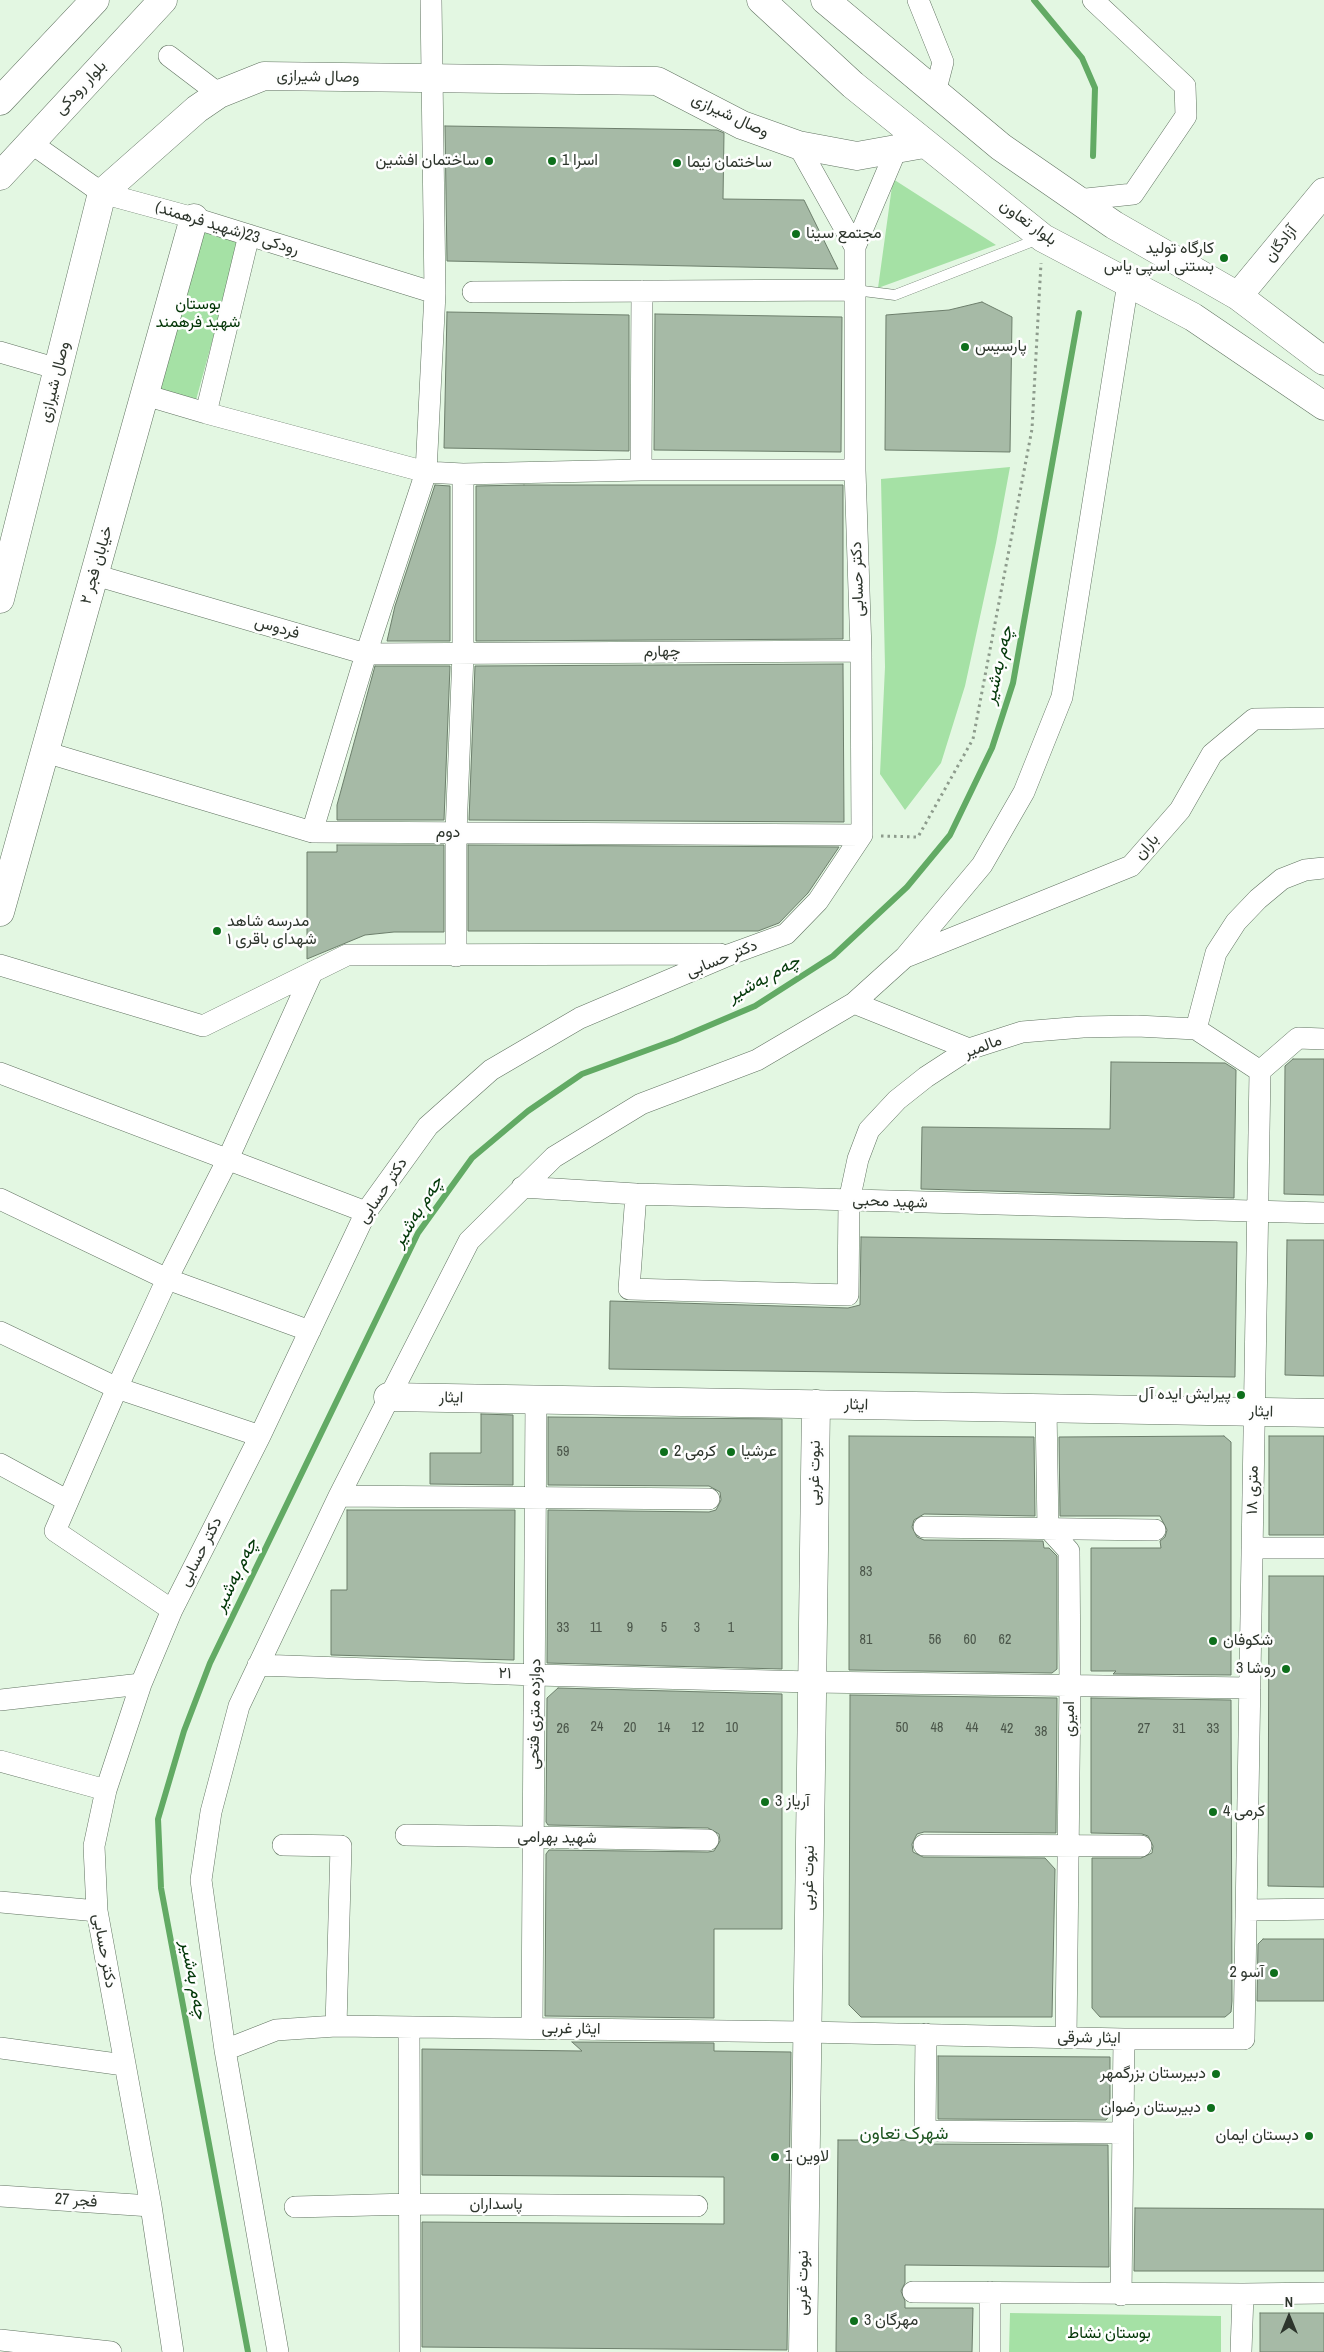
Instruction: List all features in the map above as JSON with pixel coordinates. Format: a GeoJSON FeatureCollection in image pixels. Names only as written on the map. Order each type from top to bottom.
{"type":"FeatureCollection","features":[{"type":"Feature","properties":{"kind":"street"},"geometry":{"type":"LineString","coordinates":[[0,101],[95,0]]}},
{"type":"Feature","properties":{"kind":"street","name":"بلوار رودکی"},"geometry":{"type":"LineString","coordinates":[[0,176],[162,0]]}},
{"type":"Feature","properties":{"kind":"street"},"geometry":{"type":"LineString","coordinates":[[312,832],[366,654],[426,472],[435,293],[431,0]]}},
{"type":"Feature","properties":{"kind":"street","name":"بلوار تعاون"},"geometry":{"type":"LineString","coordinates":[[761,0],[853,86],[1043,238],[1193,317],[1324,406]]}},
{"type":"Feature","properties":{"kind":"street"},"geometry":{"type":"LineString","coordinates":[[825,0],[1001,147],[1114,225],[1238,296],[1324,361]]}},
{"type":"Feature","properties":{"kind":"street"},"geometry":{"type":"LineString","coordinates":[[918,0],[943,62],[935,93]]}},
{"type":"Feature","properties":{"kind":"street"},"geometry":{"type":"LineString","coordinates":[[1077,200],[1133,194],[1186,116],[1185,86],[1093,0]]}},
{"type":"Feature","properties":{"kind":"street"},"geometry":{"type":"LineString","coordinates":[[169,56],[219,94]]}},
{"type":"Feature","properties":{"kind":"street","name":"وصال شیرازی"},"geometry":{"type":"LineString","coordinates":[[0,599],[7,547],[58,369],[102,193],[197,109],[219,94],[264,76],[657,81],[742,125],[798,145],[857,156],[924,144]]}},
{"type":"Feature","properties":{"kind":"street","name":"رودکی 23(شهید فرهمند)"},"geometry":{"type":"LineString","coordinates":[[31,143],[102,193],[194,218],[435,293]]}},
{"type":"Feature","properties":{"kind":"street"},"geometry":{"type":"LineString","coordinates":[[798,145],[855,247]]}},
{"type":"Feature","properties":{"kind":"street"},"geometry":{"type":"LineString","coordinates":[[855,247],[897,148]]}},
{"type":"Feature","properties":{"kind":"street","name":"آزادگان"},"geometry":{"type":"LineString","coordinates":[[1238,296],[1324,192]]}},
{"type":"Feature","properties":{"kind":"street","name":"خیابان فجر ۲"},"geometry":{"type":"LineString","coordinates":[[0,912],[194,218]]}},
{"type":"Feature","properties":{"kind":"street"},"geometry":{"type":"LineString","coordinates":[[206,412],[249,235]]}},
{"type":"Feature","properties":{"kind":"street","name":"دکتر حسابی"},"geometry":{"type":"LineString","coordinates":[[173,2352],[151,2206],[97,1911],[94,1846],[106,1790],[141,1684],[172,1610],[260,1436],[366,1212],[428,1126],[491,1070],[580,1018],[731,954],[786,934],[818,901],[862,836],[860,650],[855,470],[855,247]]}},
{"type":"Feature","properties":{"kind":"street"},"geometry":{"type":"LineString","coordinates":[[278,2352],[225,2050],[201,1880],[211,1812],[239,1706],[339,1496],[469,1241],[554,1157],[641,1104],[756,1060],[854,1003],[905,957],[982,865],[1024,792],[1062,698],[1128,282]]}},
{"type":"Feature","properties":{"kind":"street"},"geometry":{"type":"LineString","coordinates":[[473,292],[855,290]]}},
{"type":"Feature","properties":{"kind":"street"},"geometry":{"type":"LineString","coordinates":[[641,470],[642,291]]}},
{"type":"Feature","properties":{"kind":"street"},"geometry":{"type":"LineString","coordinates":[[0,352],[58,369]]}},
{"type":"Feature","properties":{"kind":"street"},"geometry":{"type":"LineString","coordinates":[[145,395],[426,472],[463,474],[641,470],[855,470]]}},
{"type":"Feature","properties":{"kind":"street"},"geometry":{"type":"LineString","coordinates":[[456,956],[456,833],[463,654],[463,474]]}},
{"type":"Feature","properties":{"kind":"street","name":"فردوس"},"geometry":{"type":"LineString","coordinates":[[95,575],[366,654],[463,654]]}},
{"type":"Feature","properties":{"kind":"street","name":"چهارم"},"geometry":{"type":"LineString","coordinates":[[463,654],[860,650]]}},
{"type":"Feature","properties":{"kind":"street","name":"باران"},"geometry":{"type":"LineString","coordinates":[[905,957],[1131,866],[1180,810],[1212,754],[1254,719],[1324,718]]}},
{"type":"Feature","properties":{"kind":"street","name":"دوم"},"geometry":{"type":"LineString","coordinates":[[45,752],[312,832],[862,836]]}},
{"type":"Feature","properties":{"kind":"street"},"geometry":{"type":"LineString","coordinates":[[1324,868],[1305,870],[1282,879],[1258,899],[1236,922],[1216,952],[1196,1029],[1260,1071],[1298,1038],[1324,1039]]}},
{"type":"Feature","properties":{"kind":"street"},"geometry":{"type":"LineString","coordinates":[[0,965],[203,1026],[347,955],[731,954]]}},
{"type":"Feature","properties":{"kind":"street"},"geometry":{"type":"LineString","coordinates":[[172,1610],[55,1531],[167,1278],[227,1161],[312,973]]}},
{"type":"Feature","properties":{"kind":"street"},"geometry":{"type":"LineString","coordinates":[[854,1003],[970,1049]]}},
{"type":"Feature","properties":{"kind":"street","name":"مالمیر"},"geometry":{"type":"LineString","coordinates":[[636,1194],[629,1289],[848,1295],[849,1201],[858,1159],[869,1130],[911,1088],[970,1049],[1022,1032],[1137,1026],[1196,1029]]}},
{"type":"Feature","properties":{"kind":"street","name":"۱۸ متری"},"geometry":{"type":"LineString","coordinates":[[1247,1910],[1260,1071]]}},
{"type":"Feature","properties":{"kind":"street"},"geometry":{"type":"LineString","coordinates":[[0,1072],[227,1161],[366,1212]]}},
{"type":"Feature","properties":{"kind":"street","name":"شهید محبی"},"geometry":{"type":"LineString","coordinates":[[522,1188],[849,1201],[1324,1213]]}},
{"type":"Feature","properties":{"kind":"street"},"geometry":{"type":"LineString","coordinates":[[0,1199],[167,1278],[310,1331]]}},
{"type":"Feature","properties":{"kind":"street"},"geometry":{"type":"LineString","coordinates":[[0,1332],[117,1388],[260,1436]]}},
{"type":"Feature","properties":{"kind":"street","name":"ایثار"},"geometry":{"type":"LineString","coordinates":[[388,1397],[1324,1413]]}},
{"type":"Feature","properties":{"kind":"street","name":"دوازده متری فتحی"},"geometry":{"type":"LineString","coordinates":[[532,2028],[536,1675],[536,1400]]}},
{"type":"Feature","properties":{"kind":"street","name":"نبوت غربی"},"geometry":{"type":"LineString","coordinates":[[802,2352],[816,1404]]}},
{"type":"Feature","properties":{"kind":"street"},"geometry":{"type":"LineString","coordinates":[[1046,1408],[1048,1528]]}},
{"type":"Feature","properties":{"kind":"street"},"geometry":{"type":"LineString","coordinates":[[0,1464],[68,1501]]}},
{"type":"Feature","properties":{"kind":"street"},"geometry":{"type":"LineString","coordinates":[[339,1496],[709,1498]]}},
{"type":"Feature","properties":{"kind":"street"},"geometry":{"type":"LineString","coordinates":[[924,1527],[1155,1530]]}},
{"type":"Feature","properties":{"kind":"street","name":"امیری"},"geometry":{"type":"LineString","coordinates":[[1048,1528],[1069,1551],[1070,1846],[1066,2038]]}},
{"type":"Feature","properties":{"kind":"street"},"geometry":{"type":"LineString","coordinates":[[1252,1548],[1324,1548]]}},
{"type":"Feature","properties":{"kind":"street","name":"۲۱"},"geometry":{"type":"LineString","coordinates":[[258,1665],[812,1682],[1070,1684],[1250,1688]]}},
{"type":"Feature","properties":{"kind":"street"},"geometry":{"type":"LineString","coordinates":[[0,1700],[141,1684]]}},
{"type":"Feature","properties":{"kind":"street"},"geometry":{"type":"LineString","coordinates":[[0,1761],[106,1790]]}},
{"type":"Feature","properties":{"kind":"street","name":"شهید بهرامی"},"geometry":{"type":"LineString","coordinates":[[406,1835],[708,1840]]}},
{"type":"Feature","properties":{"kind":"street"},"geometry":{"type":"LineString","coordinates":[[282,1845],[341,1846],[336,2026]]}},
{"type":"Feature","properties":{"kind":"street"},"geometry":{"type":"LineString","coordinates":[[924,1845],[1141,1846]]}},
{"type":"Feature","properties":{"kind":"street"},"geometry":{"type":"LineString","coordinates":[[0,1902],[97,1911]]}},
{"type":"Feature","properties":{"kind":"street"},"geometry":{"type":"LineString","coordinates":[[1247,1910],[1324,1909]]}},
{"type":"Feature","properties":{"kind":"street","name":"ایثار شرقی"},"geometry":{"type":"LineString","coordinates":[[806,2032],[1066,2038],[1244,2038],[1247,1910]]}},
{"type":"Feature","properties":{"kind":"street","name":"ایثار غربی"},"geometry":{"type":"LineString","coordinates":[[225,2050],[276,2030],[336,2026],[806,2032]]}},
{"type":"Feature","properties":{"kind":"street"},"geometry":{"type":"LineString","coordinates":[[409,2027],[410,2352]]}},
{"type":"Feature","properties":{"kind":"street"},"geometry":{"type":"LineString","coordinates":[[926,2034],[924,2131],[1123,2133]]}},
{"type":"Feature","properties":{"kind":"street"},"geometry":{"type":"LineString","coordinates":[[1121,2295],[1124,2038]]}},
{"type":"Feature","properties":{"kind":"street"},"geometry":{"type":"LineString","coordinates":[[0,2048],[124,2065]]}},
{"type":"Feature","properties":{"kind":"street","name":"فجر 27"},"geometry":{"type":"LineString","coordinates":[[0,2196],[151,2206]]}},
{"type":"Feature","properties":{"kind":"street","name":"پاسداران"},"geometry":{"type":"LineString","coordinates":[[295,2207],[410,2204],[698,2206]]}},
{"type":"Feature","properties":{"kind":"street"},"geometry":{"type":"LineString","coordinates":[[913,2292],[1121,2295],[1324,2293]]}},
{"type":"Feature","properties":{"kind":"street"},"geometry":{"type":"LineString","coordinates":[[990,2292],[990,2352]]}},
{"type":"Feature","properties":{"kind":"street"},"geometry":{"type":"LineString","coordinates":[[1241,2352],[1243,2294]]}},
{"type":"Feature","properties":{"kind":"street"},"geometry":{"type":"LineString","coordinates":[[0,2340],[111,2352]]}},
{"type":"Feature","properties":{"kind":"lane"},"geometry":{"type":"LineString","coordinates":[[855,290],[895,295],[1043,238]]}},
{"type":"Feature","properties":{"kind":"path"},"geometry":{"type":"LineString","coordinates":[[862,836],[918,837],[973,739],[1032,429],[1043,238]]}},
{"type":"Feature","properties":{"kind":"green space"},"geometry":{"type":"Polygon","coordinates":[[[893,179],[996,245],[878,288],[893,179]]]}},
{"type":"Feature","properties":{"kind":"green space","name":"بوستان شهید فرهمند"},"geometry":{"type":"Polygon","coordinates":[[[200,229],[240,240],[196,400],[155,389],[200,229]]]}},
{"type":"Feature","properties":{"kind":"green space"},"geometry":{"type":"Polygon","coordinates":[[[1010,467],[996,543],[965,686],[941,763],[905,810],[880,774],[885,667],[881,479],[1010,467]]]}},
{"type":"Feature","properties":{"kind":"green space","name":"بوستان نشاط"},"geometry":{"type":"Polygon","coordinates":[[[1010,2313],[1221,2316],[1221,2352],[1009,2352],[1010,2313]]]}},
{"type":"Feature","properties":{"kind":"building"},"geometry":{"type":"Polygon","coordinates":[[[445,126],[717,130],[724,133],[723,199],[804,200],[838,269],[447,261],[445,126]]]}},
{"type":"Feature","properties":{"kind":"building"},"geometry":{"type":"Polygon","coordinates":[[[982,302],[1012,317],[1010,452],[885,450],[886,315],[949,310],[982,302]]]}},
{"type":"Feature","properties":{"kind":"building"},"geometry":{"type":"Polygon","coordinates":[[[447,312],[629,315],[629,451],[444,448],[447,312]]]}},
{"type":"Feature","properties":{"kind":"building"},"geometry":{"type":"Polygon","coordinates":[[[655,314],[842,317],[841,452],[654,450],[655,314]]]}},
{"type":"Feature","properties":{"kind":"building"},"geometry":{"type":"Polygon","coordinates":[[[435,485],[450,486],[450,641],[387,641],[395,606],[435,485]]]}},
{"type":"Feature","properties":{"kind":"building"},"geometry":{"type":"Polygon","coordinates":[[[843,485],[843,639],[476,641],[476,486],[843,485]]]}},
{"type":"Feature","properties":{"kind":"building"},"geometry":{"type":"Polygon","coordinates":[[[843,664],[844,822],[469,820],[475,666],[843,664]]]}},
{"type":"Feature","properties":{"kind":"building"},"geometry":{"type":"Polygon","coordinates":[[[375,666],[450,666],[444,820],[337,820],[337,805],[375,666]]]}},
{"type":"Feature","properties":{"kind":"building"},"geometry":{"type":"Polygon","coordinates":[[[337,845],[444,845],[444,932],[394,932],[365,935],[307,959],[307,852],[337,852],[337,845]]]}},
{"type":"Feature","properties":{"kind":"building"},"geometry":{"type":"Polygon","coordinates":[[[468,845],[839,847],[808,893],[779,923],[758,931],[468,931],[468,845]]]}},
{"type":"Feature","properties":{"kind":"building"},"geometry":{"type":"Polygon","coordinates":[[[1293,1059],[1324,1059],[1324,1195],[1284,1194],[1285,1066],[1293,1059]]]}},
{"type":"Feature","properties":{"kind":"building"},"geometry":{"type":"Polygon","coordinates":[[[1111,1062],[1225,1063],[1236,1070],[1234,1198],[921,1189],[922,1127],[1110,1129],[1111,1062]]]}},
{"type":"Feature","properties":{"kind":"building"},"geometry":{"type":"Polygon","coordinates":[[[861,1237],[1237,1242],[1235,1377],[609,1369],[610,1301],[848,1308],[860,1305],[861,1237]]]}},
{"type":"Feature","properties":{"kind":"building"},"geometry":{"type":"Polygon","coordinates":[[[1287,1240],[1324,1240],[1324,1376],[1285,1375],[1287,1240]]]}},
{"type":"Feature","properties":{"kind":"building"},"geometry":{"type":"Polygon","coordinates":[[[481,1414],[513,1415],[513,1485],[430,1484],[430,1453],[481,1453],[481,1414]]]}},
{"type":"Feature","properties":{"kind":"building"},"geometry":{"type":"Polygon","coordinates":[[[548,1417],[782,1419],[782,1669],[547,1663],[548,1510],[709,1512],[716,1510],[721,1500],[720,1492],[709,1486],[548,1485],[548,1417]]]}},
{"type":"Feature","properties":{"kind":"building"},"geometry":{"type":"Polygon","coordinates":[[[849,1436],[1034,1437],[1035,1516],[924,1514],[914,1520],[912,1527],[917,1537],[924,1540],[1043,1541],[1044,1548],[1049,1548],[1057,1556],[1057,1669],[1052,1673],[849,1670],[849,1436]]]}},
{"type":"Feature","properties":{"kind":"building"},"geometry":{"type":"Polygon","coordinates":[[[1224,1436],[1231,1442],[1231,1675],[1113,1674],[1116,1671],[1091,1671],[1091,1548],[1161,1548],[1160,1541],[1165,1537],[1167,1530],[1160,1516],[1060,1516],[1059,1437],[1224,1436]]]}},
{"type":"Feature","properties":{"kind":"building"},"geometry":{"type":"Polygon","coordinates":[[[1269,1436],[1324,1436],[1324,1535],[1269,1535],[1269,1436]]]}},
{"type":"Feature","properties":{"kind":"building"},"geometry":{"type":"Polygon","coordinates":[[[347,1510],[515,1510],[514,1660],[331,1655],[331,1590],[347,1590],[347,1510]]]}},
{"type":"Feature","properties":{"kind":"building"},"geometry":{"type":"Polygon","coordinates":[[[1269,1576],[1324,1576],[1324,1887],[1268,1886],[1269,1576]]]}},
{"type":"Feature","properties":{"kind":"building"},"geometry":{"type":"Polygon","coordinates":[[[558,1688],[782,1694],[782,1929],[714,1929],[714,2018],[545,2016],[546,1854],[549,1850],[708,1852],[714,1851],[720,1841],[719,1834],[708,1828],[548,1825],[546,1822],[547,1698],[558,1688]]]}},
{"type":"Feature","properties":{"kind":"building"},"geometry":{"type":"Polygon","coordinates":[[[850,1695],[1057,1698],[1056,1833],[924,1832],[917,1834],[912,1844],[913,1852],[923,1857],[1045,1858],[1055,1869],[1052,2017],[861,2017],[849,2005],[850,1695]]]}},
{"type":"Feature","properties":{"kind":"building"},"geometry":{"type":"Polygon","coordinates":[[[1091,1698],[1231,1700],[1232,2001],[1231,2012],[1225,2017],[1100,2017],[1092,2008],[1092,1858],[1141,1858],[1152,1853],[1153,1846],[1148,1836],[1142,1834],[1091,1833],[1091,1698]]]}},
{"type":"Feature","properties":{"kind":"building"},"geometry":{"type":"Polygon","coordinates":[[[1263,1939],[1324,1939],[1324,2001],[1257,2001],[1258,1944],[1263,1939]]]}},
{"type":"Feature","properties":{"kind":"building"},"geometry":{"type":"Polygon","coordinates":[[[572,2042],[714,2043],[714,2051],[791,2052],[787,2350],[422,2347],[422,2222],[724,2224],[724,2177],[422,2175],[422,2049],[582,2051],[572,2042]]]}},
{"type":"Feature","properties":{"kind":"building"},"geometry":{"type":"Polygon","coordinates":[[[938,2056],[1110,2057],[1110,2115],[1106,2120],[938,2119],[938,2056]]]}},
{"type":"Feature","properties":{"kind":"building"},"geometry":{"type":"Polygon","coordinates":[[[838,2140],[917,2140],[925,2144],[1108,2145],[1109,2267],[905,2265],[905,2283],[901,2291],[905,2301],[905,2308],[973,2308],[972,2352],[836,2352],[838,2140]]]}},
{"type":"Feature","properties":{"kind":"building"},"geometry":{"type":"Polygon","coordinates":[[[1135,2208],[1324,2209],[1324,2271],[1134,2271],[1135,2208]]]}},
{"type":"Feature","properties":{"kind":"building"},"geometry":{"type":"Polygon","coordinates":[[[1260,2313],[1324,2313],[1324,2352],[1260,2352],[1260,2313]]]}},
{"type":"Feature","properties":{"kind":"waterway","name":"چەم بەشیر"},"geometry":{"type":"LineString","coordinates":[[1034,0],[1082,58],[1095,88],[1093,156]]}},
{"type":"Feature","properties":{"kind":"waterway","name":"چەم بەشیر"},"geometry":{"type":"LineString","coordinates":[[248,2352],[161,1888],[158,1819],[184,1731],[210,1663],[418,1233],[472,1158],[528,1111],[582,1074],[675,1040],[755,1006],[833,956],[907,887],[950,835],[992,748],[1013,683],[1079,313]]}},
{"type":"Feature","properties":{"kind":"place","name":"ساختمان افشین"},"geometry":{"type":"Point","coordinates":[489,161]}},
{"type":"Feature","properties":{"kind":"place","name":"اسرا 1"},"geometry":{"type":"Point","coordinates":[552,161]}},
{"type":"Feature","properties":{"kind":"place","name":"ساختمان نیما"},"geometry":{"type":"Point","coordinates":[677,163]}},
{"type":"Feature","properties":{"kind":"place","name":"مجتمع سینا"},"geometry":{"type":"Point","coordinates":[796,234]}},
{"type":"Feature","properties":{"kind":"place","name":"کارگاه تولید بستنی اسپی یاس"},"geometry":{"type":"Point","coordinates":[1224,258]}},
{"type":"Feature","properties":{"kind":"place","name":"پارسیس"},"geometry":{"type":"Point","coordinates":[965,347]}},
{"type":"Feature","properties":{"kind":"place","name":"مدرسه شاهد شهدای باقری ۱"},"geometry":{"type":"Point","coordinates":[217,931]}},
{"type":"Feature","properties":{"kind":"place","name":"پیرایش ایده آل"},"geometry":{"type":"Point","coordinates":[1241,1395]}},
{"type":"Feature","properties":{"kind":"place","name":"کرمی 2"},"geometry":{"type":"Point","coordinates":[664,1452]}},
{"type":"Feature","properties":{"kind":"place","name":"عرشیا"},"geometry":{"type":"Point","coordinates":[731,1452]}},
{"type":"Feature","properties":{"kind":"place","name":"شکوفان"},"geometry":{"type":"Point","coordinates":[1213,1641]}},
{"type":"Feature","properties":{"kind":"place","name":"روشا 3"},"geometry":{"type":"Point","coordinates":[1286,1669]}},
{"type":"Feature","properties":{"kind":"place","name":"آریاز 3"},"geometry":{"type":"Point","coordinates":[765,1802]}},
{"type":"Feature","properties":{"kind":"place","name":"کرمی 4"},"geometry":{"type":"Point","coordinates":[1213,1812]}},
{"type":"Feature","properties":{"kind":"place","name":"آسو 2"},"geometry":{"type":"Point","coordinates":[1274,1973]}},
{"type":"Feature","properties":{"kind":"place","name":"دبیرستان بزرگمهر"},"geometry":{"type":"Point","coordinates":[1216,2074]}},
{"type":"Feature","properties":{"kind":"place","name":"دبیرستان رضوان"},"geometry":{"type":"Point","coordinates":[1211,2108]}},
{"type":"Feature","properties":{"kind":"place","name":"دبستان ایمان"},"geometry":{"type":"Point","coordinates":[1309,2136]}},
{"type":"Feature","properties":{"kind":"place","name":"لاوین 1"},"geometry":{"type":"Point","coordinates":[775,2157]}},
{"type":"Feature","properties":{"kind":"place","name":"مهرگان 3"},"geometry":{"type":"Point","coordinates":[854,2321]}},
{"type":"Feature","properties":{"kind":"district","name":"شهرک تعاون"},"geometry":{"type":"Point","coordinates":[904,2134]}}]}
